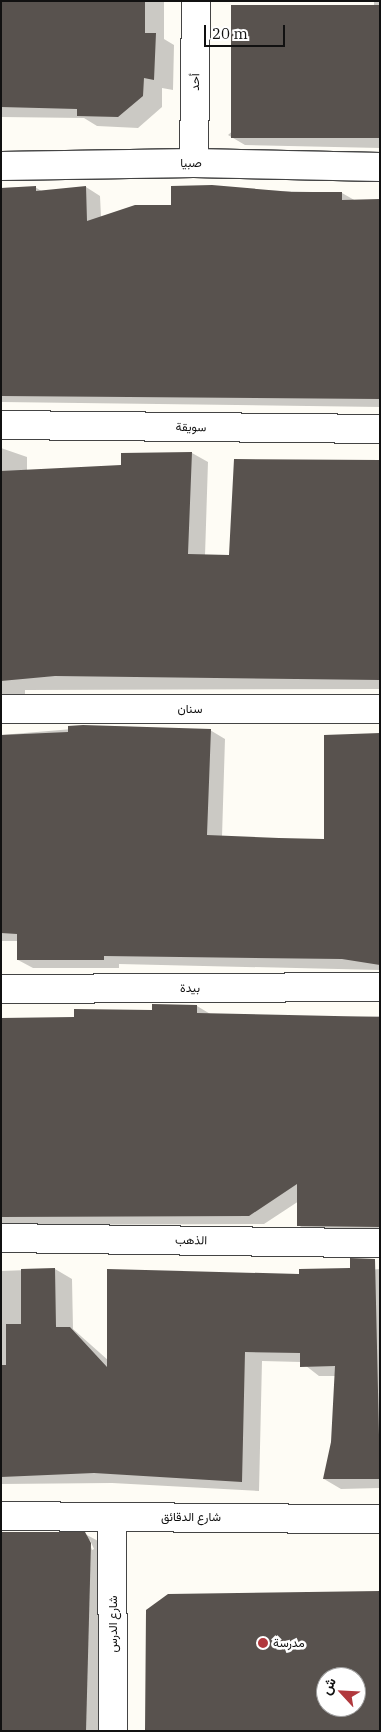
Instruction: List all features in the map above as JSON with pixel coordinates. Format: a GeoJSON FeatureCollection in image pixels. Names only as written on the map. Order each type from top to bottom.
{"type":"FeatureCollection","features":[{"type":"Feature","properties":{"kind":"street","name":"أحد"},"geometry":{"type":"LineString","coordinates":[[194,162],[196,1]]}},
{"type":"Feature","properties":{"kind":"street","name":"صبيا"},"geometry":{"type":"LineString","coordinates":[[1,166],[194,162],[380,168]]}},
{"type":"Feature","properties":{"kind":"street","name":"سويقة"},"geometry":{"type":"LineString","coordinates":[[1,425],[380,429]]}},
{"type":"Feature","properties":{"kind":"street","name":"سنان"},"geometry":{"type":"LineString","coordinates":[[1,709],[380,709]]}},
{"type":"Feature","properties":{"kind":"street","name":"بيدة"},"geometry":{"type":"LineString","coordinates":[[1,989],[380,987]]}},
{"type":"Feature","properties":{"kind":"street","name":"الذهب"},"geometry":{"type":"LineString","coordinates":[[1,1238],[380,1243]]}},
{"type":"Feature","properties":{"kind":"street","name":"شارع الدقائق"},"geometry":{"type":"LineString","coordinates":[[1,1516],[380,1518]]}},
{"type":"Feature","properties":{"kind":"street","name":"شارع الدرس"},"geometry":{"type":"LineString","coordinates":[[112,1516],[113,1731]]}},
{"type":"Feature","properties":{"kind":"building"},"geometry":{"type":"Polygon","coordinates":[[[1,1],[145,1],[145,33],[156,33],[154,80],[144,78],[143,96],[118,117],[77,116],[77,109],[1,107],[1,1]]]}},
{"type":"Feature","properties":{"kind":"building"},"geometry":{"type":"Polygon","coordinates":[[[231,5],[380,5],[380,138],[231,138],[231,5]]]}},
{"type":"Feature","properties":{"kind":"building"},"geometry":{"type":"Polygon","coordinates":[[[212,185],[292,192],[342,192],[342,200],[380,199],[380,399],[1,396],[1,188],[36,186],[36,191],[86,186],[87,221],[135,205],[171,205],[171,186],[212,185]]]}},
{"type":"Feature","properties":{"kind":"building"},"geometry":{"type":"Polygon","coordinates":[[[192,452],[188,554],[229,555],[234,459],[380,460],[380,680],[55,676],[1,681],[1,471],[121,465],[121,453],[192,452]]]}},
{"type":"Feature","properties":{"kind":"building"},"geometry":{"type":"Polygon","coordinates":[[[68,726],[211,729],[207,835],[279,838],[324,839],[324,735],[380,733],[380,965],[342,959],[104,956],[104,960],[17,960],[17,934],[1,933],[1,735],[68,732],[68,726]]]}},
{"type":"Feature","properties":{"kind":"building"},"geometry":{"type":"Polygon","coordinates":[[[152,1004],[197,1005],[197,1013],[380,1017],[380,1227],[297,1226],[297,1184],[249,1216],[1,1217],[1,1018],[74,1017],[74,1009],[152,1010],[152,1004]]]}},
{"type":"Feature","properties":{"kind":"building"},"geometry":{"type":"Polygon","coordinates":[[[350,1258],[375,1259],[380,1479],[323,1479],[331,1442],[335,1366],[300,1367],[300,1353],[245,1352],[242,1482],[94,1473],[1,1477],[1,1365],[6,1365],[6,1324],[21,1324],[21,1269],[55,1268],[56,1327],[70,1327],[107,1367],[107,1269],[299,1274],[299,1269],[350,1268],[350,1258]]]}},
{"type":"Feature","properties":{"kind":"building"},"geometry":{"type":"Polygon","coordinates":[[[1,1532],[85,1532],[91,1543],[86,1731],[1,1731],[1,1532]]]}},
{"type":"Feature","properties":{"kind":"building","name":"مدرسة"},"geometry":{"type":"Polygon","coordinates":[[[380,1591],[380,1731],[145,1731],[146,1610],[168,1594],[380,1591]]]}},
{"type":"Feature","properties":{"kind":"place","name":"مدرسة"},"geometry":{"type":"Point","coordinates":[263,1643]}}]}
